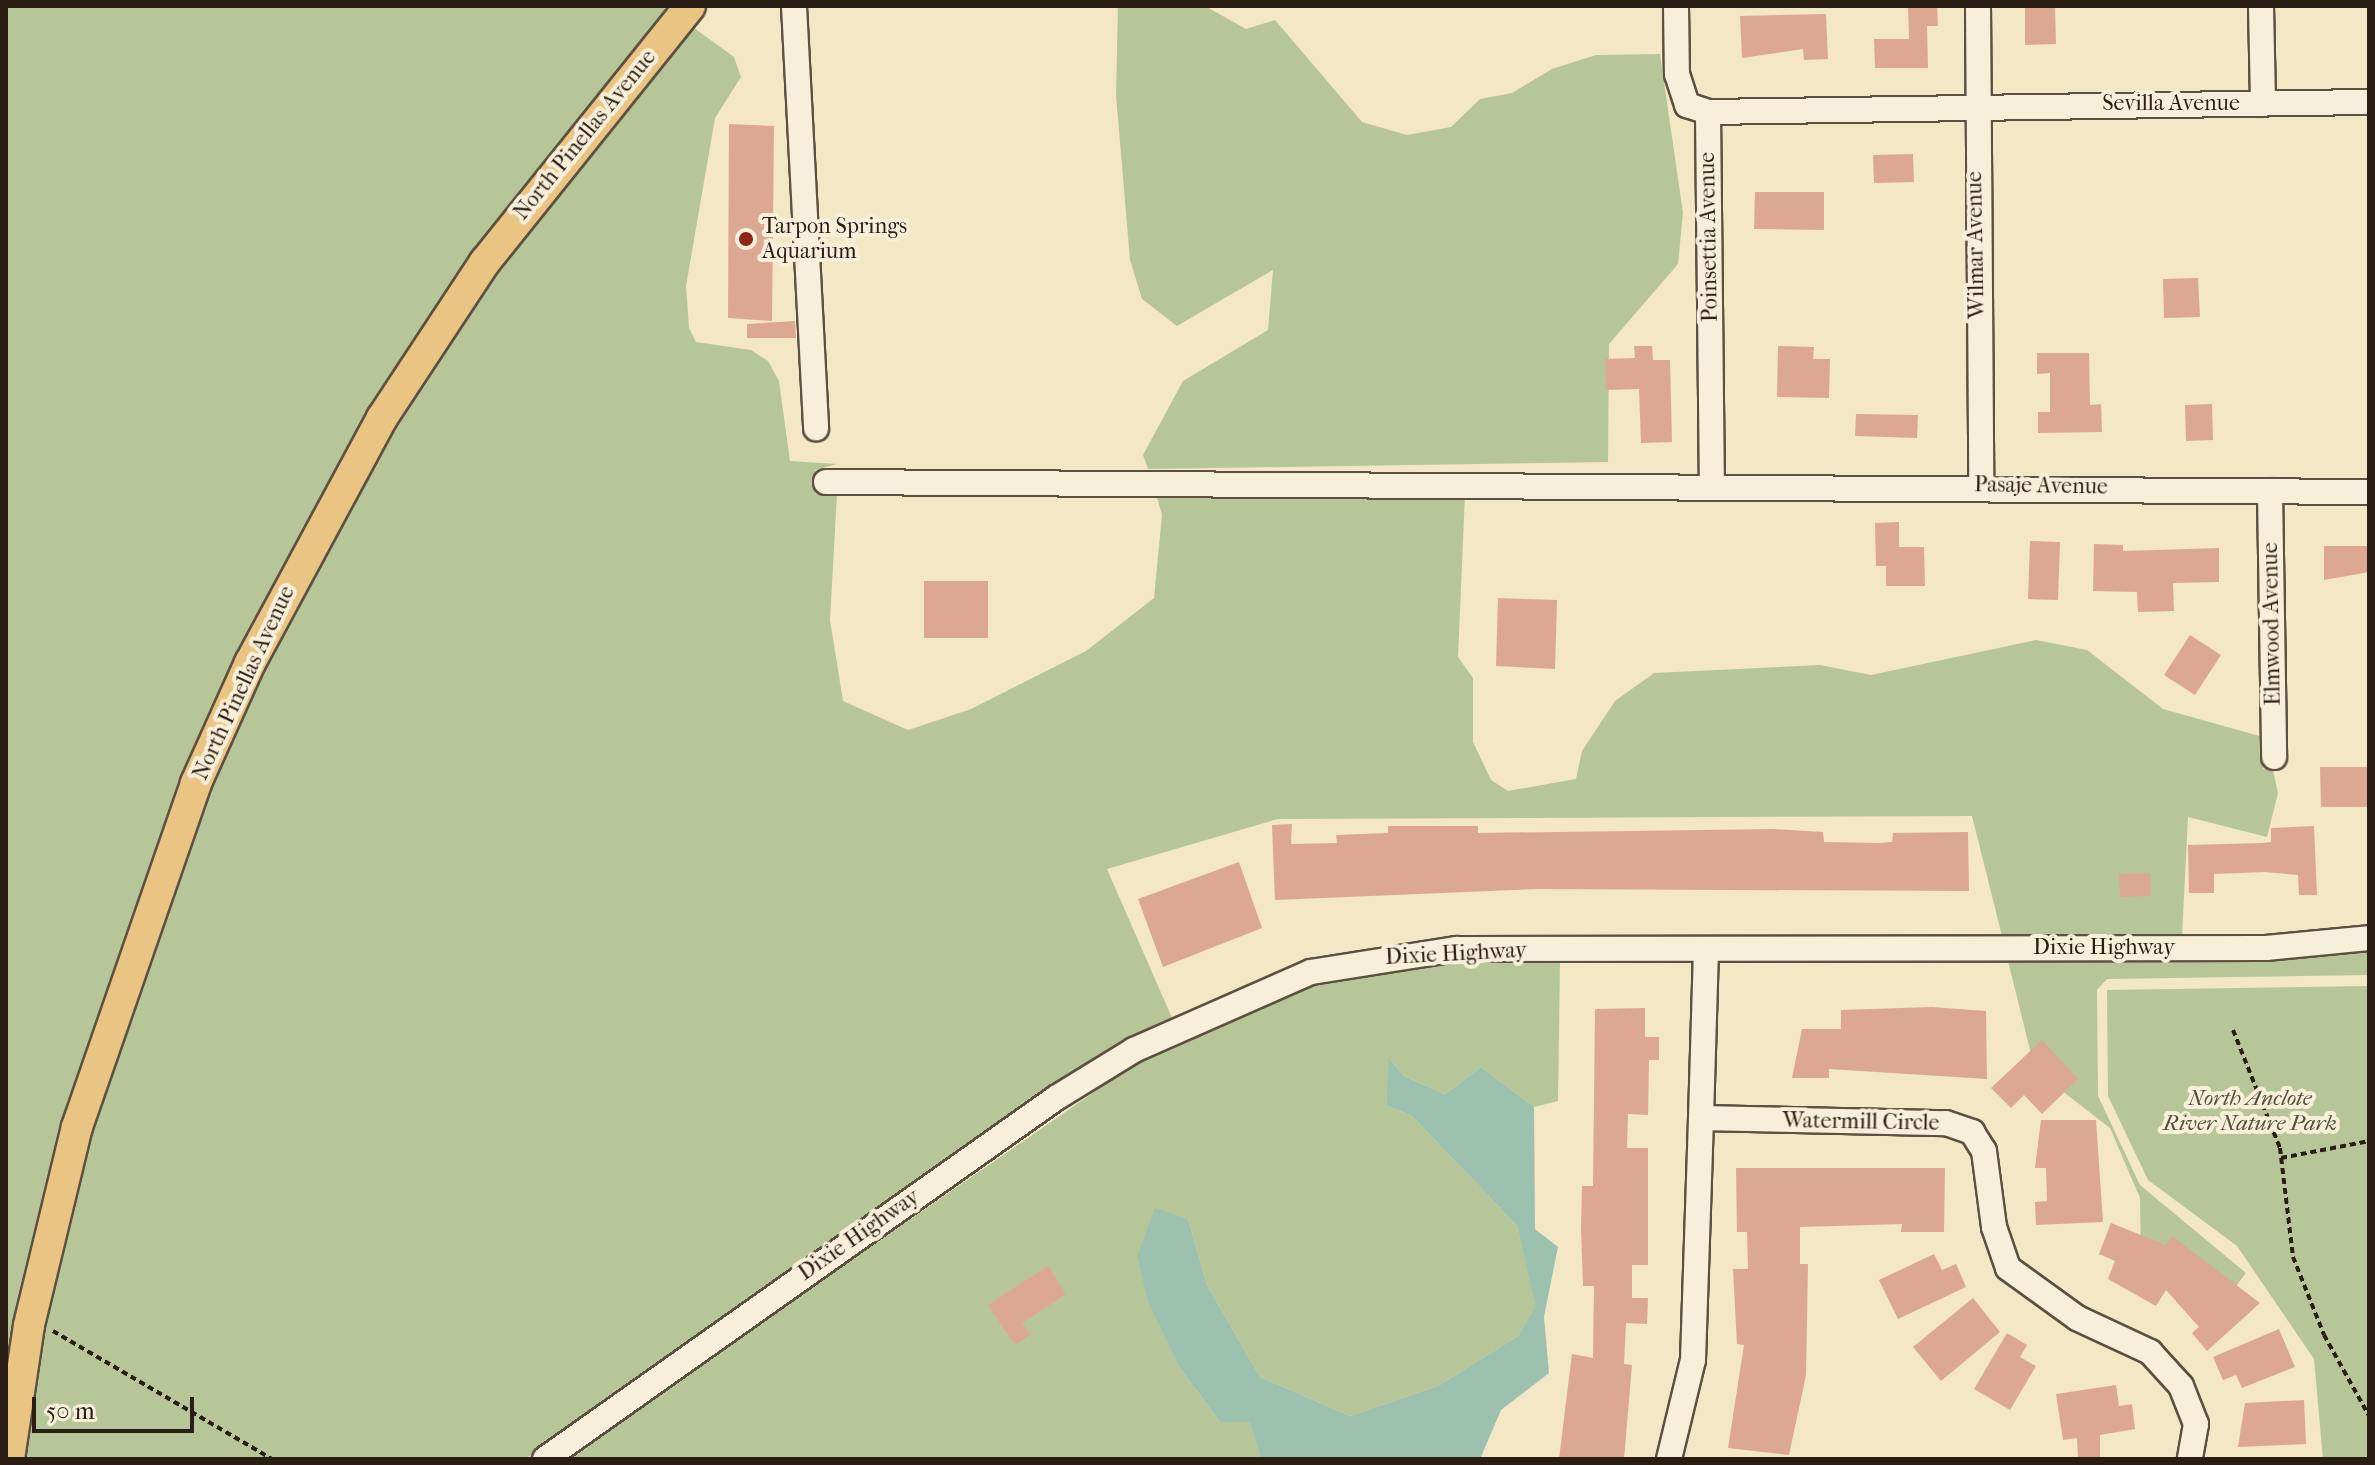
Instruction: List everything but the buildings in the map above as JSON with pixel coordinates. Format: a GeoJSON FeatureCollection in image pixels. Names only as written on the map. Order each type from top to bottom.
{"type":"FeatureCollection","features":[{"type":"Feature","properties":{"kind":"main road","name":"North Pinellas Avenue"},"geometry":{"type":"LineString","coordinates":[[9,1459],[31,1318],[77,1127],[127,971],[196,783],[257,650],[382,418],[485,262],[690,6]]}},
{"type":"Feature","properties":{"kind":"street"},"geometry":{"type":"LineString","coordinates":[[794,6],[816,428]]}},
{"type":"Feature","properties":{"kind":"street"},"geometry":{"type":"LineString","coordinates":[[1676,6],[1677,74],[1687,105],[1708,112],[1974,107]]}},
{"type":"Feature","properties":{"kind":"street","name":"Wilmar Avenue"},"geometry":{"type":"LineString","coordinates":[[1978,6],[1974,107],[1981,484]]}},
{"type":"Feature","properties":{"kind":"street"},"geometry":{"type":"LineString","coordinates":[[2261,6],[2263,104]]}},
{"type":"Feature","properties":{"kind":"street","name":"Sevilla Avenue"},"geometry":{"type":"LineString","coordinates":[[1974,107],[2369,102]]}},
{"type":"Feature","properties":{"kind":"street","name":"Poinsettia Avenue"},"geometry":{"type":"LineString","coordinates":[[1708,112],[1712,483]]}},
{"type":"Feature","properties":{"kind":"street","name":"Pasaje Avenue"},"geometry":{"type":"LineString","coordinates":[[826,482],[1981,484],[2369,492]]}},
{"type":"Feature","properties":{"kind":"street","name":"Elmwood Avenue"},"geometry":{"type":"LineString","coordinates":[[2270,491],[2274,757]]}},
{"type":"Feature","properties":{"kind":"street","name":"Dixie Highway"},"geometry":{"type":"LineString","coordinates":[[545,1459],[1056,1098],[1218,1010],[1311,972],[1387,956],[1706,949],[2266,948],[2369,938]]}},
{"type":"Feature","properties":{"kind":"street"},"geometry":{"type":"LineString","coordinates":[[1669,1459],[1693,1360],[1706,949]]}},
{"type":"Feature","properties":{"kind":"street","name":"Watermill Circle"},"geometry":{"type":"LineString","coordinates":[[1701,1118],[1946,1123],[1972,1132],[1984,1151],[1994,1227],[2008,1268],[2077,1318],[2150,1352],[2171,1374],[2196,1424],[2190,1459]]}},
{"type":"Feature","properties":{"kind":"path"},"geometry":{"type":"LineString","coordinates":[[2233,1030],[2281,1158],[2293,1257],[2324,1335],[2369,1416]]}},
{"type":"Feature","properties":{"kind":"path"},"geometry":{"type":"LineString","coordinates":[[2281,1158],[2369,1141]]}},
{"type":"Feature","properties":{"kind":"path"},"geometry":{"type":"LineString","coordinates":[[31,1318],[272,1459]]}},
{"type":"Feature","properties":{"kind":"green space"},"geometry":{"type":"Polygon","coordinates":[[[6,6],[661,6],[670,12],[476,255],[240,657],[6,1402],[6,6]]]}},
{"type":"Feature","properties":{"kind":"green space"},"geometry":{"type":"Polygon","coordinates":[[[1118,6],[1205,6],[1246,29],[1275,20],[1362,122],[1407,135],[1451,127],[1480,99],[1512,93],[1552,69],[1596,55],[1660,54],[1683,213],[1678,264],[1609,344],[1608,462],[1148,469],[1143,455],[1183,381],[1268,330],[1273,270],[1177,326],[1142,299],[1130,260],[1116,95],[1118,6]]]}},
{"type":"Feature","properties":{"kind":"green space"},"geometry":{"type":"Polygon","coordinates":[[[690,25],[734,57],[741,77],[715,118],[686,286],[689,328],[696,342],[751,350],[768,361],[779,381],[790,461],[837,464],[815,470],[815,494],[837,494],[830,620],[843,701],[908,730],[971,709],[1086,651],[1154,598],[1162,515],[1156,494],[1465,494],[1458,657],[1473,678],[1473,742],[1491,780],[1508,791],[1576,779],[1582,751],[1615,701],[1654,673],[1820,665],[1871,675],[2036,640],[2087,650],[2163,709],[2263,737],[2263,769],[2273,770],[2278,793],[2267,837],[2188,817],[2182,936],[2002,936],[1972,816],[1278,819],[1107,869],[1172,1018],[1050,1088],[525,1459],[20,1459],[39,1328],[88,1131],[207,789],[260,669],[391,425],[493,270],[690,25]]]}},
{"type":"Feature","properties":{"kind":"green space"},"geometry":{"type":"Polygon","coordinates":[[[2369,951],[2369,975],[2107,979],[2097,990],[2098,1096],[2140,1185],[2246,1273],[2202,1330],[2141,1261],[2140,1198],[2110,1128],[2035,1070],[2008,961],[2277,961],[2369,951]]]}},
{"type":"Feature","properties":{"kind":"green space"},"geometry":{"type":"Polygon","coordinates":[[[1457,962],[1560,962],[1558,1101],[1534,1107],[1481,1067],[1445,1094],[1404,1076],[1390,1059],[1386,1105],[1412,1116],[1517,1226],[1537,1307],[1518,1336],[1438,1386],[1350,1416],[1260,1377],[1207,1285],[1188,1219],[1137,1257],[1149,1301],[1179,1367],[1220,1422],[1250,1421],[1261,1459],[564,1459],[1139,1061],[1319,984],[1457,962]]]}},
{"type":"Feature","properties":{"kind":"green space","name":"North Anclote River Nature Park"},"geometry":{"type":"Polygon","coordinates":[[[2369,986],[2369,1459],[2323,1459],[2314,1359],[2237,1246],[2148,1180],[2108,1096],[2107,990],[2369,986]]]}},
{"type":"Feature","properties":{"kind":"shaded area"},"geometry":{"type":"Polygon","coordinates":[[[1389,1058],[1404,1076],[1445,1094],[1481,1067],[1534,1107],[1535,1229],[1558,1247],[1544,1317],[1549,1373],[1501,1410],[1480,1459],[1261,1459],[1250,1422],[1220,1422],[1179,1367],[1148,1301],[1137,1257],[1155,1208],[1188,1219],[1207,1285],[1260,1377],[1350,1416],[1438,1386],[1518,1336],[1536,1307],[1517,1226],[1412,1116],[1386,1105],[1389,1058]]]}},
{"type":"Feature","properties":{"kind":"place","name":"Tarpon Springs Aquarium"},"geometry":{"type":"Point","coordinates":[746,239]}}]}
